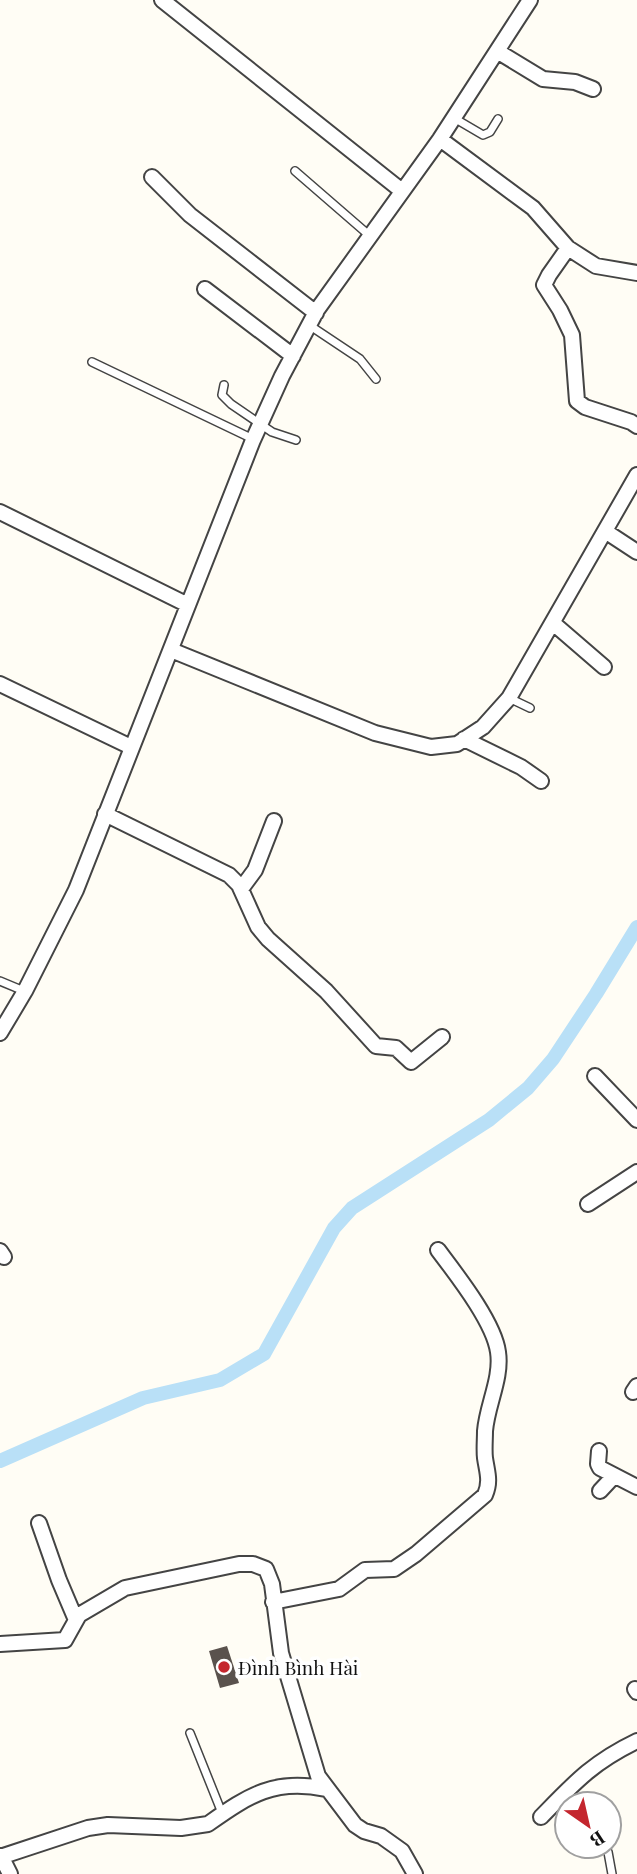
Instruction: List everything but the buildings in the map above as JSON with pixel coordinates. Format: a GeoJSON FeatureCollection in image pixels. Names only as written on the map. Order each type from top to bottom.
{"type":"FeatureCollection","features":[{"type":"Feature","properties":{"kind":"street"},"geometry":{"type":"LineString","coordinates":[[162,0],[402,191]]}},
{"type":"Feature","properties":{"kind":"street"},"geometry":{"type":"LineString","coordinates":[[0,1033],[25,991],[76,890],[253,440],[293,356],[312,319],[440,139],[530,0]]}},
{"type":"Feature","properties":{"kind":"street"},"geometry":{"type":"LineString","coordinates":[[497,51],[543,79],[575,82],[593,89]]}},
{"type":"Feature","properties":{"kind":"street"},"geometry":{"type":"LineString","coordinates":[[440,139],[533,208],[568,248],[596,266],[637,273]]}},
{"type":"Feature","properties":{"kind":"street"},"geometry":{"type":"LineString","coordinates":[[152,177],[177,204],[312,319]]}},
{"type":"Feature","properties":{"kind":"street"},"geometry":{"type":"LineString","coordinates":[[568,248],[544,285],[572,335],[577,401],[585,407],[637,426]]}},
{"type":"Feature","properties":{"kind":"street"},"geometry":{"type":"LineString","coordinates":[[205,289],[293,356]]}},
{"type":"Feature","properties":{"kind":"street"},"geometry":{"type":"LineString","coordinates":[[171,650],[375,733],[431,747],[457,744],[483,727],[509,698],[635,484]]}},
{"type":"Feature","properties":{"kind":"street"},"geometry":{"type":"LineString","coordinates":[[0,512],[188,605]]}},
{"type":"Feature","properties":{"kind":"street"},"geometry":{"type":"LineString","coordinates":[[605,531],[637,552]]}},
{"type":"Feature","properties":{"kind":"street"},"geometry":{"type":"LineString","coordinates":[[553,623],[604,667]]}},
{"type":"Feature","properties":{"kind":"street"},"geometry":{"type":"LineString","coordinates":[[0,684],[131,747]]}},
{"type":"Feature","properties":{"kind":"street"},"geometry":{"type":"LineString","coordinates":[[464,739],[521,767],[541,781]]}},
{"type":"Feature","properties":{"kind":"street"},"geometry":{"type":"LineString","coordinates":[[105,814],[229,875],[241,889],[258,927],[268,939],[326,991],[376,1046],[391,1046],[411,1062],[442,1037]]}},
{"type":"Feature","properties":{"kind":"street"},"geometry":{"type":"LineString","coordinates":[[241,889],[255,870],[274,821]]}},
{"type":"Feature","properties":{"kind":"street"},"geometry":{"type":"LineString","coordinates":[[595,1076],[637,1120]]}},
{"type":"Feature","properties":{"kind":"street"},"geometry":{"type":"LineString","coordinates":[[588,1204],[637,1172]]}},
{"type":"Feature","properties":{"kind":"street"},"geometry":{"type":"LineString","coordinates":[[273,1602],[334,1591],[365,1570],[394,1569],[416,1554],[485,1495],[489,1486],[485,1431],[498,1353],[478,1309],[438,1250]]}},
{"type":"Feature","properties":{"kind":"street"},"geometry":{"type":"LineString","coordinates":[[599,1451],[597,1464],[637,1487]]}},
{"type":"Feature","properties":{"kind":"street"},"geometry":{"type":"LineString","coordinates":[[600,1491],[614,1476]]}},
{"type":"Feature","properties":{"kind":"street"},"geometry":{"type":"LineString","coordinates":[[39,1523],[76,1620]]}},
{"type":"Feature","properties":{"kind":"street"},"geometry":{"type":"LineString","coordinates":[[0,1644],[65,1640],[82,1612],[125,1588],[239,1564],[253,1564],[265,1569],[272,1584],[281,1653],[318,1776],[355,1825],[381,1836],[402,1851],[415,1874]]}},
{"type":"Feature","properties":{"kind":"street"},"geometry":{"type":"LineString","coordinates":[[541,1817],[588,1770],[613,1752],[637,1741]]}},
{"type":"Feature","properties":{"kind":"street"},"geometry":{"type":"LineString","coordinates":[[10,1874],[1,1857],[88,1828],[108,1825],[181,1828],[208,1824],[265,1790],[304,1786],[326,1790]]}},
{"type":"Feature","properties":{"kind":"lane"},"geometry":{"type":"LineString","coordinates":[[454,118],[482,135],[490,132],[498,119]]}},
{"type":"Feature","properties":{"kind":"lane"},"geometry":{"type":"LineString","coordinates":[[295,171],[370,236]]}},
{"type":"Feature","properties":{"kind":"lane"},"geometry":{"type":"LineString","coordinates":[[312,319],[360,359],[376,379]]}},
{"type":"Feature","properties":{"kind":"lane"},"geometry":{"type":"LineString","coordinates":[[92,362],[253,440]]}},
{"type":"Feature","properties":{"kind":"lane"},"geometry":{"type":"LineString","coordinates":[[224,385],[221,391],[225,399],[279,436],[296,440]]}},
{"type":"Feature","properties":{"kind":"lane"},"geometry":{"type":"LineString","coordinates":[[509,698],[530,708]]}},
{"type":"Feature","properties":{"kind":"lane"},"geometry":{"type":"LineString","coordinates":[[0,981],[25,991]]}},
{"type":"Feature","properties":{"kind":"lane"},"geometry":{"type":"LineString","coordinates":[[190,1733],[223,1814]]}},
{"type":"Feature","properties":{"kind":"waterway"},"geometry":{"type":"LineString","coordinates":[[0,1461],[143,1398],[220,1380],[264,1354],[334,1228],[352,1208],[489,1120],[528,1088],[553,1059],[637,927]]}},
{"type":"Feature","properties":{"kind":"place","name":"Đình Bình Hài"},"geometry":{"type":"Point","coordinates":[224,1667]}}]}
